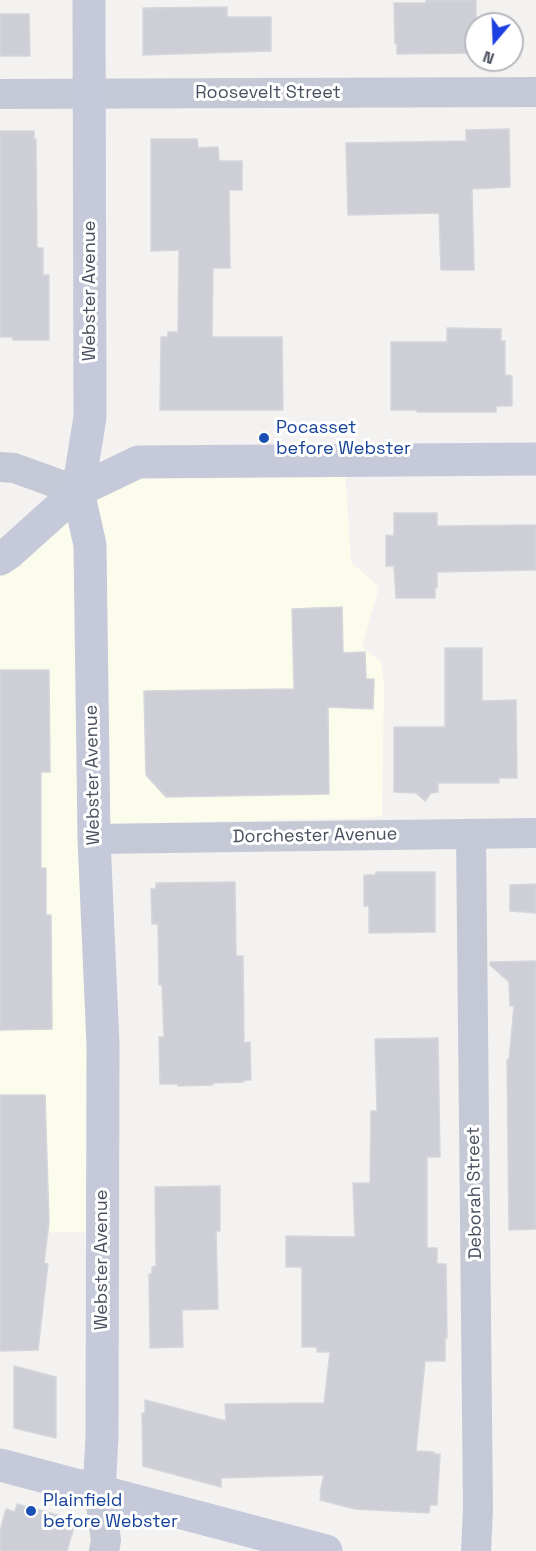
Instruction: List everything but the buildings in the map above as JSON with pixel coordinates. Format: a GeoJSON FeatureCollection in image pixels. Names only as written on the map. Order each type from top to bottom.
{"type":"FeatureCollection","features":[{"type":"Feature","properties":{"kind":"street","name":"Webster Avenue"},"geometry":{"type":"LineString","coordinates":[[89,0],[90,417],[78,491],[90,545],[94,839],[103,1045],[102,1437],[99,1491],[106,1540],[104,1551]]}},
{"type":"Feature","properties":{"kind":"street","name":"Roosevelt Street"},"geometry":{"type":"LineString","coordinates":[[0,94],[536,92]]}},
{"type":"Feature","properties":{"kind":"street"},"geometry":{"type":"LineString","coordinates":[[0,559],[78,491],[138,462],[536,459]]}},
{"type":"Feature","properties":{"kind":"street"},"geometry":{"type":"LineString","coordinates":[[0,467],[14,468],[78,491]]}},
{"type":"Feature","properties":{"kind":"street","name":"Dorchester Avenue"},"geometry":{"type":"LineString","coordinates":[[94,839],[536,833]]}},
{"type":"Feature","properties":{"kind":"street","name":"Deborah Street"},"geometry":{"type":"LineString","coordinates":[[471,834],[478,1510],[476,1551]]}},
{"type":"Feature","properties":{"kind":"street"},"geometry":{"type":"LineString","coordinates":[[0,1465],[326,1551]]}},
{"type":"Feature","properties":{"kind":"shaded area"},"geometry":{"type":"Polygon","coordinates":[[[92,467],[345,470],[351,562],[379,587],[362,647],[381,662],[384,682],[382,816],[100,824],[95,1231],[15,1234],[0,1232],[0,546],[92,467]]]}},
{"type":"Feature","properties":{"kind":"place","name":"Pocasset before Webster"},"geometry":{"type":"Point","coordinates":[264,438]}},
{"type":"Feature","properties":{"kind":"place","name":"Plainfield before Webster"},"geometry":{"type":"Point","coordinates":[31,1511]}}]}
